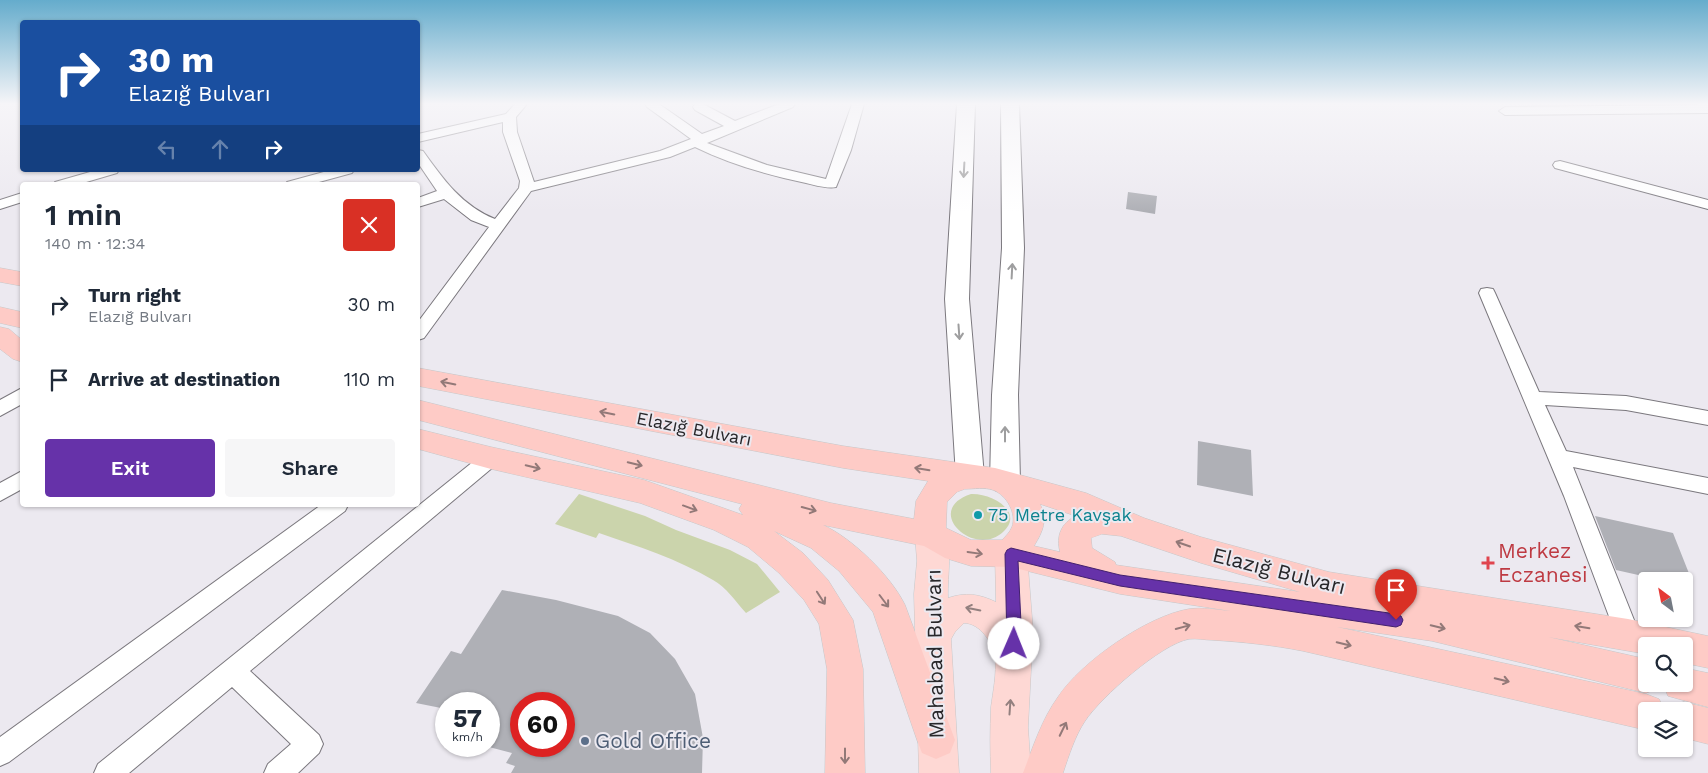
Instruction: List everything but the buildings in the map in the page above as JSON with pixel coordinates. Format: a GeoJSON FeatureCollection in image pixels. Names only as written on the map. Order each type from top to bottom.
{"type":"FeatureCollection","features":[{"type":"Feature","properties":{"kind":"highway"},"geometry":{"type":"LineString","coordinates":[[0,293],[18,282]]}},
{"type":"Feature","properties":{"kind":"highway"},"geometry":{"type":"LineString","coordinates":[[0,315],[20,320]]}},
{"type":"Feature","properties":{"kind":"highway"},"geometry":{"type":"LineString","coordinates":[[0,335],[20,340]]}},
{"type":"Feature","properties":{"kind":"highway"},"geometry":{"type":"LineString","coordinates":[[0,335],[20,351]]}},
{"type":"Feature","properties":{"kind":"highway","name":"Elazığ Bulvarı"},"geometry":{"type":"LineString","coordinates":[[420,377],[843,457],[970,476]]}},
{"type":"Feature","properties":{"kind":"highway"},"geometry":{"type":"LineString","coordinates":[[420,434],[683,476],[831,515],[931,535],[957,549],[971,553],[1011,554],[1027,530],[1029,519],[1021,498],[1005,482],[970,476],[941,487],[933,497],[929,509],[931,535]]}},
{"type":"Feature","properties":{"kind":"highway"},"geometry":{"type":"LineString","coordinates":[[420,434],[491,458],[644,492],[725,521],[759,538],[791,563],[816,590],[836,620],[845,669],[845,773]]}},
{"type":"Feature","properties":{"kind":"highway"},"geometry":{"type":"LineString","coordinates":[[683,476],[822,540],[851,561],[888,606],[937,757]]}},
{"type":"Feature","properties":{"kind":"highway","name":"Elazığ Bulvarı"},"geometry":{"type":"LineString","coordinates":[[1005,482],[1075,502],[1133,527],[1201,550],[1329,586],[1638,637]]}},
{"type":"Feature","properties":{"kind":"highway"},"geometry":{"type":"LineString","coordinates":[[1120,580],[1090,566],[1080,558],[1075,550],[1076,532],[1090,522],[1108,521],[1133,527]]}},
{"type":"Feature","properties":{"kind":"highway","name":"Elazığ Bulvarı"},"geometry":{"type":"LineString","coordinates":[[1011,554],[1120,580],[1432,626],[1638,674]]}},
{"type":"Feature","properties":{"kind":"highway"},"geometry":{"type":"LineString","coordinates":[[1043,773],[1048,758],[1074,705],[1098,681],[1134,651],[1162,633],[1189,624],[1261,628],[1303,635],[1638,710]]}},
{"type":"Feature","properties":{"kind":"highway","name":"Elazığ Bulvarı"},"geometry":{"type":"LineString","coordinates":[[1693,649],[1708,652]]}},
{"type":"Feature","properties":{"kind":"highway"},"geometry":{"type":"LineString","coordinates":[[1693,687],[1708,690]]}},
{"type":"Feature","properties":{"kind":"highway"},"geometry":{"type":"LineString","coordinates":[[1693,722],[1708,726]]}},
{"type":"Feature","properties":{"kind":"main road"},"geometry":{"type":"LineString","coordinates":[[964,140],[957,298],[970,476]]}},
{"type":"Feature","properties":{"kind":"main road"},"geometry":{"type":"LineString","coordinates":[[1005,482],[1005,396],[1013,248],[1011,140]]}},
{"type":"Feature","properties":{"kind":"main road","name":"Mahabad Bulvarı"},"geometry":{"type":"LineString","coordinates":[[931,535],[934,561],[931,594],[937,757]]}},
{"type":"Feature","properties":{"kind":"main road"},"geometry":{"type":"LineString","coordinates":[[1011,554],[1016,631],[1009,727],[1011,773]]}},
{"type":"Feature","properties":{"kind":"main road"},"geometry":{"type":"LineString","coordinates":[[933,639],[944,619],[956,609],[972,607],[985,612],[997,623],[1014,657]]}},
{"type":"Feature","properties":{"kind":"street"},"geometry":{"type":"LineString","coordinates":[[420,331],[526,188],[527,181],[513,140]]}},
{"type":"Feature","properties":{"kind":"street"},"geometry":{"type":"LineString","coordinates":[[526,188],[665,154],[698,141],[720,155],[753,167],[832,184],[847,140]]}},
{"type":"Feature","properties":{"kind":"street"},"geometry":{"type":"LineString","coordinates":[[420,157],[446,193],[476,218],[498,226]]}},
{"type":"Feature","properties":{"kind":"street"},"geometry":{"type":"LineString","coordinates":[[1560,165],[1708,205]]}},
{"type":"Feature","properties":{"kind":"street"},"geometry":{"type":"LineString","coordinates":[[70,182],[105,172]]}},
{"type":"Feature","properties":{"kind":"street"},"geometry":{"type":"LineString","coordinates":[[303,182],[340,172]]}},
{"type":"Feature","properties":{"kind":"street"},"geometry":{"type":"LineString","coordinates":[[420,203],[446,193]]}},
{"type":"Feature","properties":{"kind":"street"},"geometry":{"type":"LineString","coordinates":[[0,205],[20,198]]}},
{"type":"Feature","properties":{"kind":"street"},"geometry":{"type":"LineString","coordinates":[[1487,292],[1575,496],[1628,635]]}},
{"type":"Feature","properties":{"kind":"street"},"geometry":{"type":"LineString","coordinates":[[0,410],[20,396]]}},
{"type":"Feature","properties":{"kind":"street"},"geometry":{"type":"LineString","coordinates":[[1533,398],[1626,403],[1708,418]]}},
{"type":"Feature","properties":{"kind":"street"},"geometry":{"type":"LineString","coordinates":[[1558,457],[1708,486]]}},
{"type":"Feature","properties":{"kind":"street"},"geometry":{"type":"LineString","coordinates":[[108,773],[491,458]]}},
{"type":"Feature","properties":{"kind":"street"},"geometry":{"type":"LineString","coordinates":[[0,493],[20,480]]}},
{"type":"Feature","properties":{"kind":"street"},"geometry":{"type":"LineString","coordinates":[[0,753],[334,507]]}},
{"type":"Feature","properties":{"kind":"street"},"geometry":{"type":"LineString","coordinates":[[233,671],[310,744],[278,773]]}},
{"type":"Feature","properties":{"kind":"green space"},"geometry":{"type":"Polygon","coordinates":[[[579,494],[645,516],[730,550],[757,564],[780,592],[746,613],[727,591],[700,572],[599,533],[596,538],[555,524],[579,494]]]}},
{"type":"Feature","properties":{"kind":"green space"},"geometry":{"type":"Polygon","coordinates":[[[971,494],[988,497],[1003,505],[1010,517],[1009,525],[1003,532],[991,539],[979,540],[967,536],[958,529],[952,520],[951,510],[957,501],[971,494]]]}},
{"type":"Feature","properties":{"kind":"place","name":"75 Metre Kavşak"},"geometry":{"type":"Point","coordinates":[978,515]}},
{"type":"Feature","properties":{"kind":"place","name":"Merkez Eczanesi"},"geometry":{"type":"Point","coordinates":[1488,563]}},
{"type":"Feature","properties":{"kind":"place","name":"Gold Office"},"geometry":{"type":"Point","coordinates":[585,741]}},
{"type":"Feature","properties":{"kind":"route"},"geometry":{"type":"LineString","coordinates":[[1014,644],[1016,631],[1011,554],[1120,580],[1396,620]]}}]}
